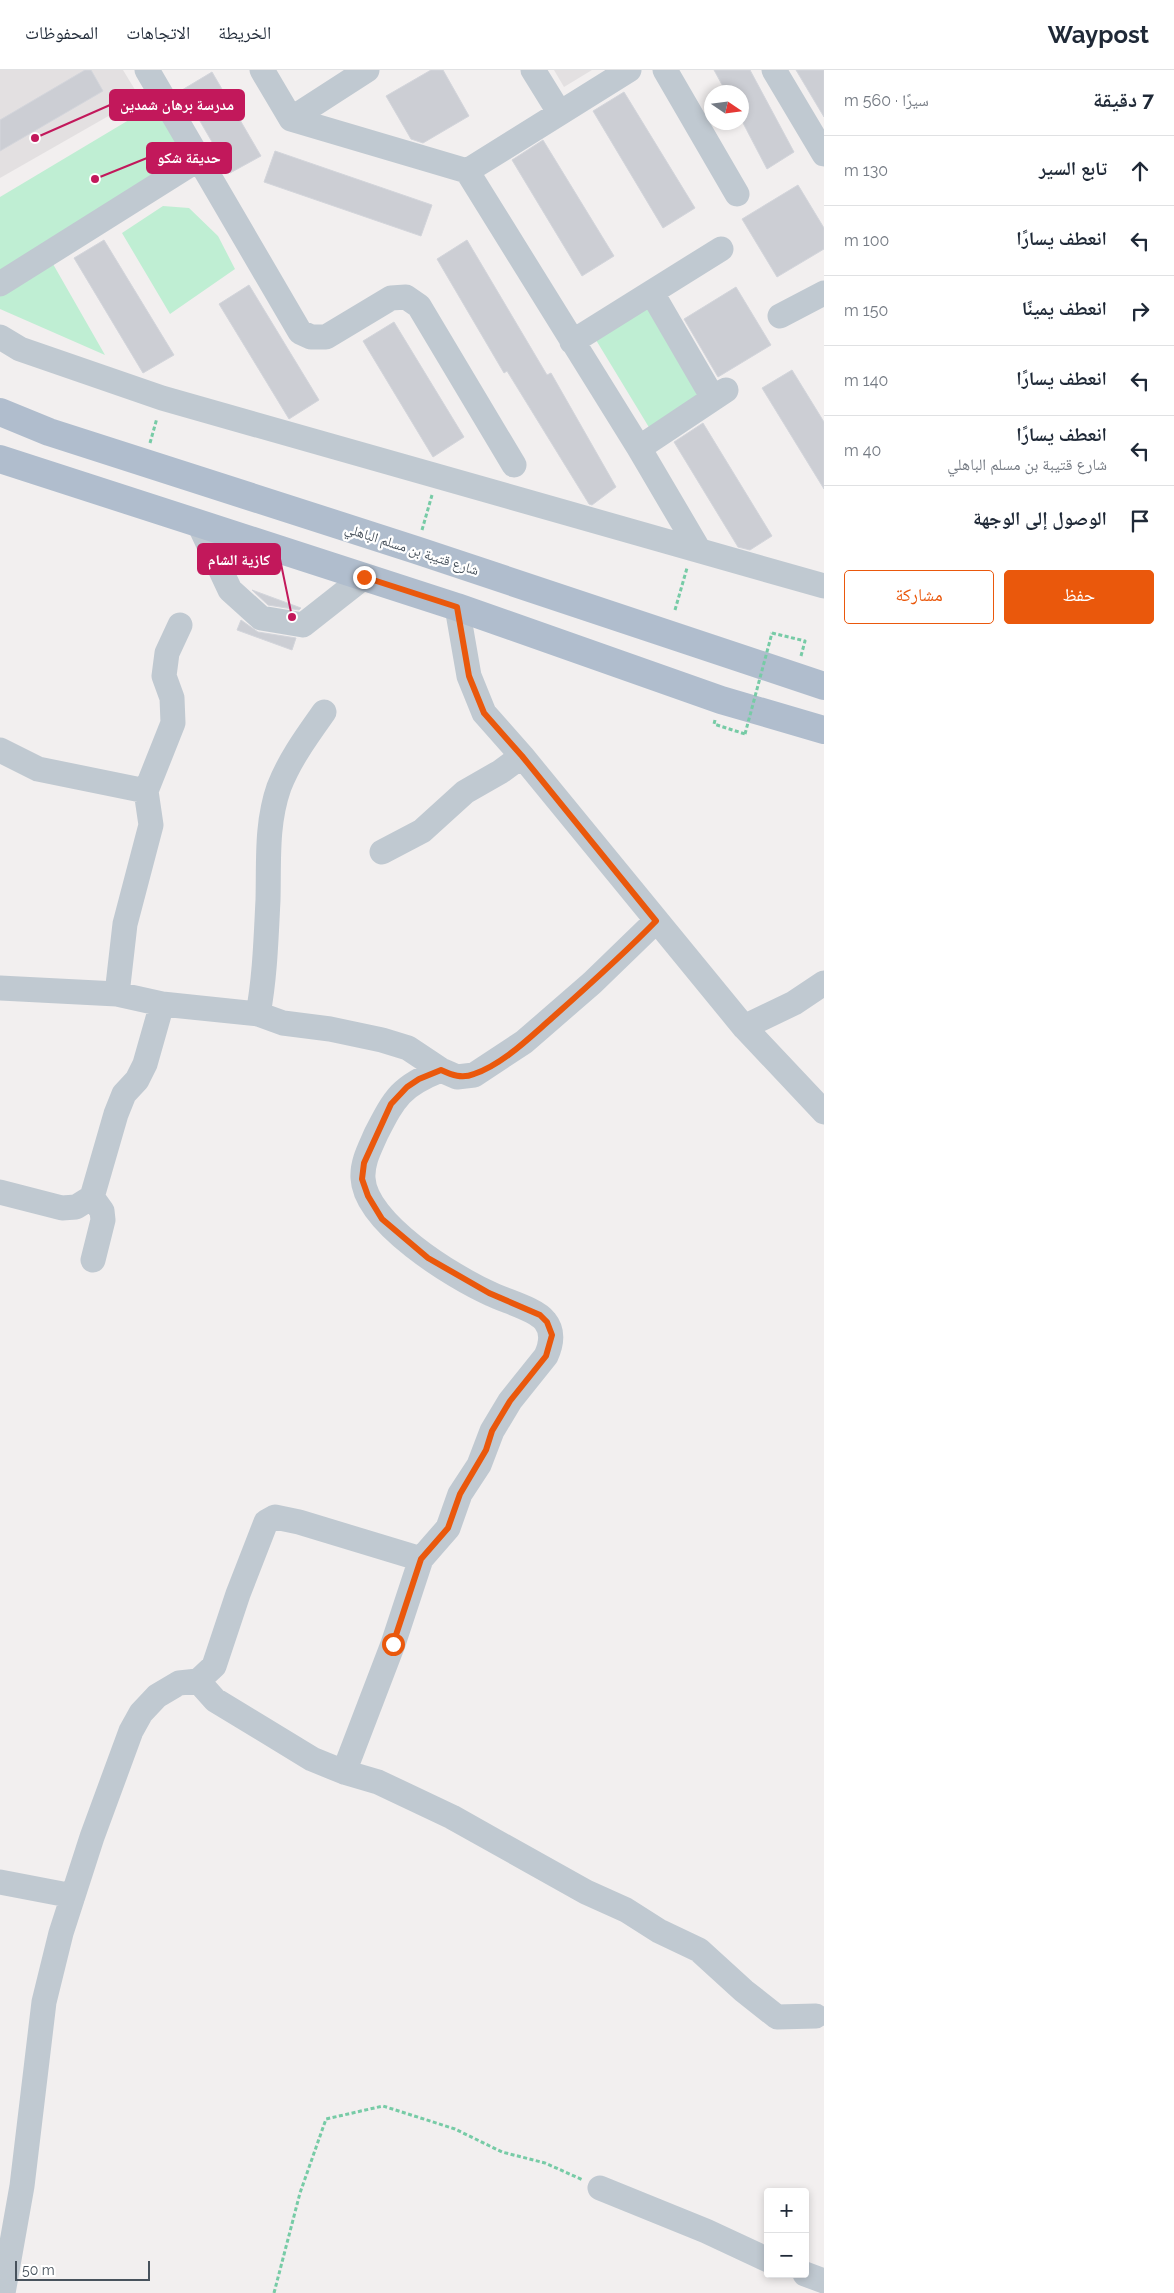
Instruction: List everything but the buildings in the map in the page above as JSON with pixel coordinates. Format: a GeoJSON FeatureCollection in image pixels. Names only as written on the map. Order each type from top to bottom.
{"type":"FeatureCollection","features":[{"type":"Feature","properties":{"kind":"main road","name":"شارع قتيبة بن مسلم الباهلي"},"geometry":{"type":"LineString","coordinates":[[0,412],[49,432],[822,681]]}},
{"type":"Feature","properties":{"kind":"main road"},"geometry":{"type":"LineString","coordinates":[[0,459],[457,607],[721,700],[824,730]]}},
{"type":"Feature","properties":{"kind":"street"},"geometry":{"type":"LineString","coordinates":[[262,70],[291,119],[467,171],[639,448],[695,549]]}},
{"type":"Feature","properties":{"kind":"street"},"geometry":{"type":"LineString","coordinates":[[291,119],[368,70]]}},
{"type":"Feature","properties":{"kind":"street"},"geometry":{"type":"LineString","coordinates":[[532,70],[559,112]]}},
{"type":"Feature","properties":{"kind":"street"},"geometry":{"type":"LineString","coordinates":[[467,171],[629,70]]}},
{"type":"Feature","properties":{"kind":"street"},"geometry":{"type":"LineString","coordinates":[[665,70],[737,194]]}},
{"type":"Feature","properties":{"kind":"street"},"geometry":{"type":"LineString","coordinates":[[774,70],[824,154]]}},
{"type":"Feature","properties":{"kind":"street"},"geometry":{"type":"LineString","coordinates":[[154,72],[199,159],[300,332],[311,337],[326,337],[391,298],[406,297],[420,306],[514,465]]}},
{"type":"Feature","properties":{"kind":"street"},"geometry":{"type":"LineString","coordinates":[[0,284],[199,159]]}},
{"type":"Feature","properties":{"kind":"street"},"geometry":{"type":"LineString","coordinates":[[572,342],[721,250]]}},
{"type":"Feature","properties":{"kind":"street"},"geometry":{"type":"LineString","coordinates":[[639,448],[720,394],[652,292]]}},
{"type":"Feature","properties":{"kind":"street"},"geometry":{"type":"LineString","coordinates":[[780,316],[824,293]]}},
{"type":"Feature","properties":{"kind":"street"},"geometry":{"type":"LineString","coordinates":[[0,337],[20,349],[162,398],[824,586]]}},
{"type":"Feature","properties":{"kind":"street"},"geometry":{"type":"LineString","coordinates":[[199,524],[230,590],[261,618],[303,625],[364,577]]}},
{"type":"Feature","properties":{"kind":"street"},"geometry":{"type":"LineString","coordinates":[[457,607],[469,676],[484,713],[522,756],[744,1027],[824,1112]]}},
{"type":"Feature","properties":{"kind":"street"},"geometry":{"type":"LineString","coordinates":[[117,994],[125,924],[151,825],[146,791],[173,723],[172,698],[164,676],[167,653],[180,625]]}},
{"type":"Feature","properties":{"kind":"street"},"geometry":{"type":"LineString","coordinates":[[258,1014],[263,987],[268,899],[267,860],[272,815],[279,788],[289,764],[324,712]]}},
{"type":"Feature","properties":{"kind":"street"},"geometry":{"type":"LineString","coordinates":[[0,750],[38,769],[146,791]]}},
{"type":"Feature","properties":{"kind":"street"},"geometry":{"type":"LineString","coordinates":[[382,852],[422,831],[465,792],[500,772],[522,756]]}},
{"type":"Feature","properties":{"kind":"street"},"geometry":{"type":"LineString","coordinates":[[0,988],[117,994],[162,1004],[258,1014],[283,1023],[382,1040],[408,1048],[441,1070],[457,1077],[474,1075],[498,1061],[524,1042],[592,983],[656,921]]}},
{"type":"Feature","properties":{"kind":"street"},"geometry":{"type":"LineString","coordinates":[[744,1027],[794,1003],[824,983]]}},
{"type":"Feature","properties":{"kind":"street"},"geometry":{"type":"LineString","coordinates":[[0,1192],[62,1208],[76,1207],[92,1197],[116,1114],[124,1094],[137,1080],[145,1064],[162,1004]]}},
{"type":"Feature","properties":{"kind":"street"},"geometry":{"type":"LineString","coordinates":[[344,1772],[358,1741],[396,1636],[421,1559],[448,1528],[460,1494],[486,1450],[492,1431],[510,1401],[546,1356],[552,1335],[547,1322],[540,1315],[489,1293],[428,1258],[382,1219],[368,1196],[362,1179],[364,1163],[391,1104],[407,1087],[419,1079],[441,1070]]}},
{"type":"Feature","properties":{"kind":"street"},"geometry":{"type":"LineString","coordinates":[[92,1197],[102,1210],[103,1220],[93,1260]]}},
{"type":"Feature","properties":{"kind":"street"},"geometry":{"type":"LineString","coordinates":[[3,2293],[22,2186],[44,2002],[61,1933],[73,1896],[121,1759],[141,1713],[157,1696],[179,1683],[198,1681],[214,1666],[238,1594],[266,1522],[275,1517],[299,1522],[421,1559]]}},
{"type":"Feature","properties":{"kind":"street"},"geometry":{"type":"LineString","coordinates":[[198,1681],[215,1700],[312,1759],[344,1772],[378,1782],[452,1817],[586,1892],[626,1910],[659,1931],[699,1950],[744,1991],[777,2017],[816,2016]]}},
{"type":"Feature","properties":{"kind":"street"},"geometry":{"type":"LineString","coordinates":[[0,1882],[73,1896]]}},
{"type":"Feature","properties":{"kind":"street"},"geometry":{"type":"LineString","coordinates":[[600,2188],[706,2231],[764,2258]]}},
{"type":"Feature","properties":{"kind":"street"},"geometry":{"type":"LineString","coordinates":[[809,2275],[824,2281]]}},
{"type":"Feature","properties":{"kind":"path"},"geometry":{"type":"LineString","coordinates":[[149,446],[162,398]]}},
{"type":"Feature","properties":{"kind":"path"},"geometry":{"type":"LineString","coordinates":[[416,550],[437,476]]}},
{"type":"Feature","properties":{"kind":"path"},"geometry":{"type":"LineString","coordinates":[[675,610],[695,549]]}},
{"type":"Feature","properties":{"kind":"path"},"geometry":{"type":"LineString","coordinates":[[714,724],[744,734],[772,633],[805,641]]}},
{"type":"Feature","properties":{"kind":"path"},"geometry":{"type":"LineString","coordinates":[[274,2293],[300,2193],[326,2118],[383,2106],[455,2129],[502,2152],[544,2163],[600,2188]]}},
{"type":"Feature","properties":{"kind":"shaded area"},"geometry":{"type":"Polygon","coordinates":[[[0,70],[123,70],[140,98],[0,178],[0,70]]]}},
{"type":"Feature","properties":{"kind":"shaded area"},"geometry":{"type":"Polygon","coordinates":[[[554,70],[592,70],[564,87],[554,70]]]}},
{"type":"Feature","properties":{"kind":"green space"},"geometry":{"type":"Polygon","coordinates":[[[154,105],[188,160],[0,278],[0,197],[154,105]]]}},
{"type":"Feature","properties":{"kind":"green space"},"geometry":{"type":"Polygon","coordinates":[[[163,206],[189,208],[218,236],[235,269],[170,314],[122,233],[163,206]]]}},
{"type":"Feature","properties":{"kind":"green space"},"geometry":{"type":"Polygon","coordinates":[[[53,264],[105,355],[0,309],[0,295],[53,264]]]}},
{"type":"Feature","properties":{"kind":"green space"},"geometry":{"type":"Polygon","coordinates":[[[649,307],[703,396],[650,429],[596,340],[649,307]]]}},
{"type":"Feature","properties":{"kind":"place","name":"مدرسة برهان شمدين"},"geometry":{"type":"Point","coordinates":[35,138]}},
{"type":"Feature","properties":{"kind":"place","name":"حديقة شكو"},"geometry":{"type":"Point","coordinates":[95,179]}},
{"type":"Feature","properties":{"kind":"place","name":"كازية الشام"},"geometry":{"type":"Point","coordinates":[292,617]}},
{"type":"Feature","properties":{"kind":"route"},"geometry":{"type":"LineString","coordinates":[[364,577],[457,607],[469,676],[484,713],[522,756],[656,921],[592,983],[524,1042],[498,1061],[474,1075],[457,1077],[441,1070],[419,1079],[407,1087],[391,1104],[364,1163],[362,1179],[368,1196],[382,1219],[428,1258],[489,1293],[540,1315],[547,1322],[552,1335],[550,1348],[546,1356],[510,1401],[492,1431],[479,1465],[460,1494],[448,1528],[421,1559],[411,1595],[393,1644]]}}]}
